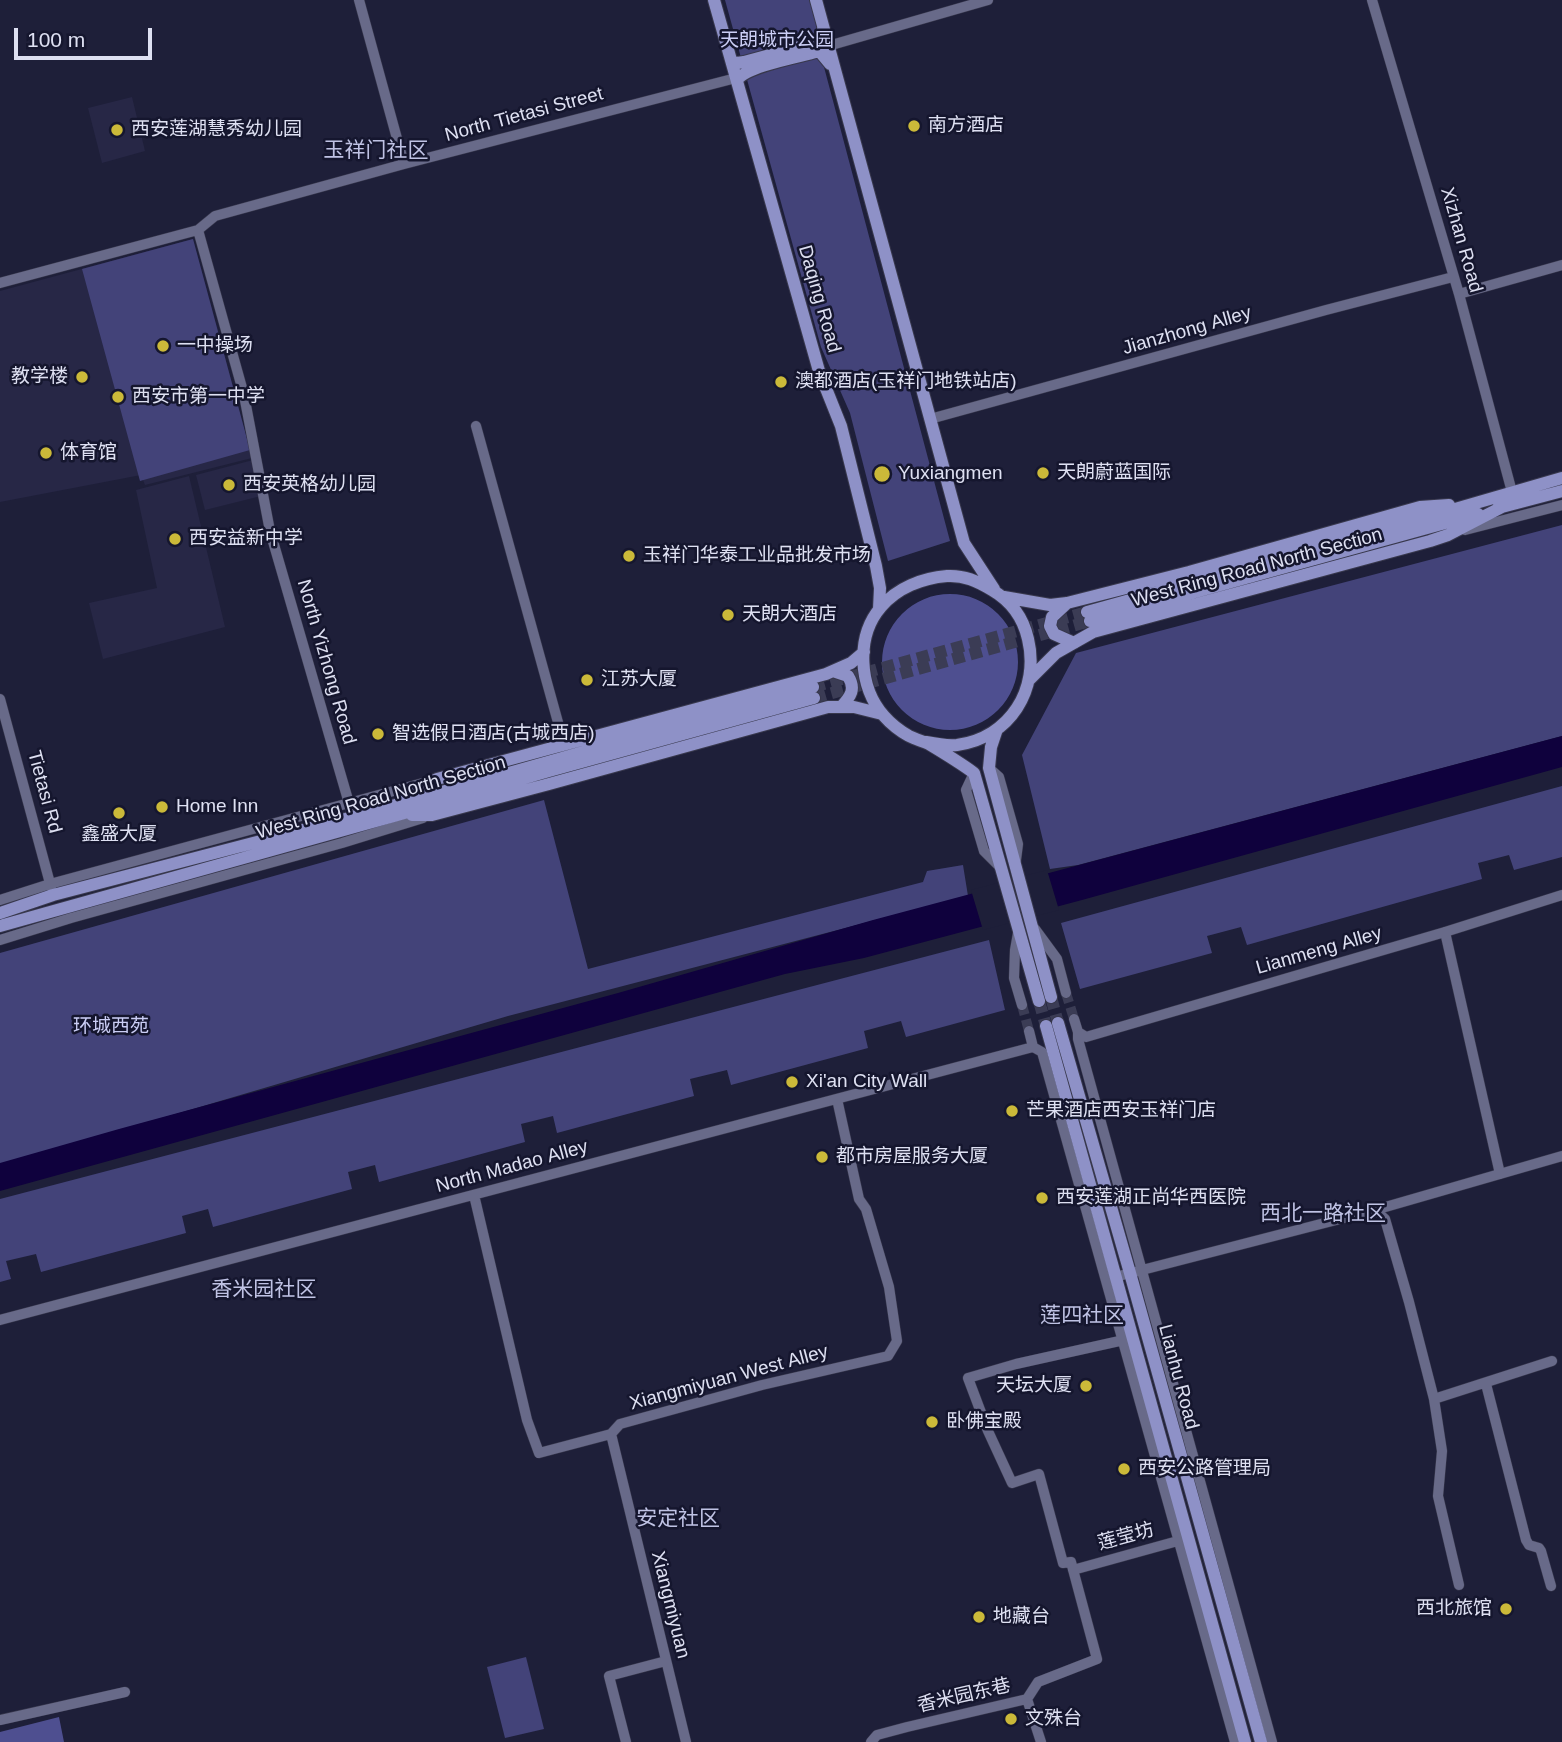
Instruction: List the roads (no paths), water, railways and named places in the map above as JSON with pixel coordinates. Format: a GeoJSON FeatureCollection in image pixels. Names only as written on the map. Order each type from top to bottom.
{"type":"FeatureCollection","features":[{"type":"Feature","properties":{"kind":"main road","name":"Daqing Road"},"geometry":{"type":"LineString","coordinates":[[714,0],[819,372],[841,426],[877,566],[879,609]]}},
{"type":"Feature","properties":{"kind":"main road"},"geometry":{"type":"LineString","coordinates":[[816,0],[964,543],[1000,595],[1018,614],[1026,629],[1031,654],[1030,680],[1018,708],[1009,719],[984,737],[970,742],[956,745],[926,743]]}},
{"type":"Feature","properties":{"kind":"main road"},"geometry":{"type":"LineString","coordinates":[[732,62],[744,62],[818,42],[823,29]]}},
{"type":"Feature","properties":{"kind":"main road"},"geometry":{"type":"LineString","coordinates":[[737,79],[751,69],[816,52],[827,58],[835,73]]}},
{"type":"Feature","properties":{"kind":"main road","name":"West Ring Road North Section"},"geometry":{"type":"LineString","coordinates":[[1562,478],[1088,617],[1562,491]]}},
{"type":"Feature","properties":{"kind":"main road","name":"West Ring Road North Section"},"geometry":{"type":"LineString","coordinates":[[1000,595],[1050,605],[1067,603],[1189,572],[1420,507],[1471,503]]}},
{"type":"Feature","properties":{"kind":"main road","name":"West Ring Road North Section"},"geometry":{"type":"LineString","coordinates":[[1030,680],[1056,653],[1093,632],[1430,541],[1504,506]]}},
{"type":"Feature","properties":{"kind":"main road"},"geometry":{"type":"LineString","coordinates":[[997,729],[991,747],[989,768],[1032,925],[1045,999],[1019,929],[974,773],[953,758],[902,732],[882,714],[871,695],[864,674],[866,638],[879,609],[909,586],[928,579],[959,577],[976,580],[1000,595]]}},
{"type":"Feature","properties":{"kind":"main road"},"geometry":{"type":"LineString","coordinates":[[1067,603],[1052,617],[1050,626],[1054,634],[1074,643]]}},
{"type":"Feature","properties":{"kind":"main road"},"geometry":{"type":"LineString","coordinates":[[382,809],[437,779],[833,671],[851,663],[864,652]]}},
{"type":"Feature","properties":{"kind":"main road"},"geometry":{"type":"LineString","coordinates":[[833,671],[848,676],[852,683],[853,691],[841,707]]}},
{"type":"Feature","properties":{"kind":"main road","name":"West Ring Road North Section"},"geometry":{"type":"LineString","coordinates":[[0,913],[52,889],[353,817],[814,693],[394,816],[0,926]]}},
{"type":"Feature","properties":{"kind":"main road"},"geometry":{"type":"LineString","coordinates":[[394,816],[432,815],[828,707],[853,706],[882,714]]}},
{"type":"Feature","properties":{"kind":"main road"},"geometry":{"type":"LineString","coordinates":[[978,786],[984,780],[993,782]]}},
{"type":"Feature","properties":{"kind":"main road","name":"Lianhu Road"},"geometry":{"type":"LineString","coordinates":[[1245,1742],[1128,1339],[1052,1025],[1136,1272],[1261,1742]]}},
{"type":"Feature","properties":{"kind":"street"},"geometry":{"type":"LineString","coordinates":[[359,0],[404,164]]}},
{"type":"Feature","properties":{"kind":"street"},"geometry":{"type":"LineString","coordinates":[[828,46],[988,0]]}},
{"type":"Feature","properties":{"kind":"street","name":"Xizhan Road"},"geometry":{"type":"LineString","coordinates":[[1372,0],[1459,294],[1512,492]]}},
{"type":"Feature","properties":{"kind":"street","name":"North Tietasi Street"},"geometry":{"type":"LineString","coordinates":[[0,283],[198,230],[215,216],[404,164],[737,79]]}},
{"type":"Feature","properties":{"kind":"street","name":"North Yizhong Road"},"geometry":{"type":"LineString","coordinates":[[198,230],[244,395],[270,531],[353,817]]}},
{"type":"Feature","properties":{"kind":"street"},"geometry":{"type":"LineString","coordinates":[[1459,294],[1562,265]]}},
{"type":"Feature","properties":{"kind":"street","name":"Jianzhong Alley"},"geometry":{"type":"LineString","coordinates":[[930,419],[1453,277]]}},
{"type":"Feature","properties":{"kind":"street"},"geometry":{"type":"LineString","coordinates":[[476,426],[564,744]]}},
{"type":"Feature","properties":{"kind":"street"},"geometry":{"type":"LineString","coordinates":[[1448,534],[1562,505]]}},
{"type":"Feature","properties":{"kind":"street","name":"Tietasi Rd"},"geometry":{"type":"LineString","coordinates":[[0,699],[52,889]]}},
{"type":"Feature","properties":{"kind":"street"},"geometry":{"type":"LineString","coordinates":[[989,768],[999,777],[1018,844],[1016,864]]}},
{"type":"Feature","properties":{"kind":"street"},"geometry":{"type":"LineString","coordinates":[[974,773],[966,790],[985,851],[1002,868]]}},
{"type":"Feature","properties":{"kind":"street"},"geometry":{"type":"LineString","coordinates":[[0,900],[52,889],[437,779]]}},
{"type":"Feature","properties":{"kind":"street"},"geometry":{"type":"LineString","coordinates":[[0,940],[432,815]]}},
{"type":"Feature","properties":{"kind":"street","name":"Lianmeng Alley"},"geometry":{"type":"LineString","coordinates":[[1082,1035],[1445,932],[1562,895]]}},
{"type":"Feature","properties":{"kind":"street"},"geometry":{"type":"LineString","coordinates":[[1032,925],[1056,959],[1066,993]]}},
{"type":"Feature","properties":{"kind":"street"},"geometry":{"type":"LineString","coordinates":[[1019,929],[1014,978],[1022,1006]]}},
{"type":"Feature","properties":{"kind":"street"},"geometry":{"type":"LineString","coordinates":[[1445,932],[1500,1174]]}},
{"type":"Feature","properties":{"kind":"street"},"geometry":{"type":"LineString","coordinates":[[1074,1019],[1082,1035],[1077,1039],[1136,1272],[1272,1742]]}},
{"type":"Feature","properties":{"kind":"street"},"geometry":{"type":"LineString","coordinates":[[1029,1031],[1033,1047],[1042,1052],[1128,1339],[1016,1364],[968,1378],[1012,1483],[1039,1474],[1063,1563],[1071,1562],[1073,1570]]}},
{"type":"Feature","properties":{"kind":"street","name":"North Madao Alley"},"geometry":{"type":"LineString","coordinates":[[0,1320],[1033,1047]]}},
{"type":"Feature","properties":{"kind":"street","name":"Xiangmiyuan West Alley"},"geometry":{"type":"LineString","coordinates":[[474,1195],[527,1420],[539,1453],[611,1434],[620,1424],[762,1385],[888,1356],[897,1340],[889,1287],[866,1209],[859,1199],[837,1099]]}},
{"type":"Feature","properties":{"kind":"street"},"geometry":{"type":"LineString","coordinates":[[1115,1277],[1375,1210],[1562,1156]]}},
{"type":"Feature","properties":{"kind":"street"},"geometry":{"type":"LineString","coordinates":[[1375,1210],[1385,1220],[1434,1399],[1442,1451],[1438,1496],[1459,1585]]}},
{"type":"Feature","properties":{"kind":"street"},"geometry":{"type":"LineString","coordinates":[[1434,1399],[1552,1361]]}},
{"type":"Feature","properties":{"kind":"street"},"geometry":{"type":"LineString","coordinates":[[1486,1384],[1526,1540],[1530,1546],[1541,1551],[1551,1586]]}},
{"type":"Feature","properties":{"kind":"street","name":"Xiangmiyuan"},"geometry":{"type":"LineString","coordinates":[[611,1434],[686,1742]]}},
{"type":"Feature","properties":{"kind":"street"},"geometry":{"type":"LineString","coordinates":[[1184,1539],[1235,1742]]}},
{"type":"Feature","properties":{"kind":"street","name":"莲莹坊"},"geometry":{"type":"LineString","coordinates":[[1073,1570],[1184,1539]]}},
{"type":"Feature","properties":{"kind":"street","name":"香米园东巷"},"geometry":{"type":"LineString","coordinates":[[870,1742],[877,1735],[1027,1699],[1038,1682],[1097,1659],[1073,1570]]}},
{"type":"Feature","properties":{"kind":"street"},"geometry":{"type":"LineString","coordinates":[[626,1742],[609,1676],[666,1661]]}},
{"type":"Feature","properties":{"kind":"street"},"geometry":{"type":"LineString","coordinates":[[0,1720],[125,1692]]}},
{"type":"Feature","properties":{"kind":"street"},"geometry":{"type":"LineString","coordinates":[[1027,1699],[1041,1742]]}},
{"type":"Feature","properties":{"kind":"tunnel"},"geometry":{"type":"LineString","coordinates":[[813,687],[1087,612]]}},
{"type":"Feature","properties":{"kind":"tunnel"},"geometry":{"type":"LineString","coordinates":[[814,698],[1090,621]]}},
{"type":"Feature","properties":{"kind":"tunnel"},"geometry":{"type":"LineString","coordinates":[[1066,993],[1074,1019]]}},
{"type":"Feature","properties":{"kind":"tunnel"},"geometry":{"type":"LineString","coordinates":[[1051,997],[1058,1023]]}},
{"type":"Feature","properties":{"kind":"tunnel"},"geometry":{"type":"LineString","coordinates":[[1039,1001],[1046,1026]]}},
{"type":"Feature","properties":{"kind":"tunnel"},"geometry":{"type":"LineString","coordinates":[[1022,1005],[1029,1031]]}},
{"type":"Feature","properties":{"kind":"place","name":"南方酒店"},"geometry":{"type":"Point","coordinates":[914,126]}},
{"type":"Feature","properties":{"kind":"place","name":"西安莲湖慧秀幼儿园"},"geometry":{"type":"Point","coordinates":[117,130]}},
{"type":"Feature","properties":{"kind":"place","name":"一中操场"},"geometry":{"type":"Point","coordinates":[163,346]}},
{"type":"Feature","properties":{"kind":"place","name":"教学楼"},"geometry":{"type":"Point","coordinates":[82,377]}},
{"type":"Feature","properties":{"kind":"place","name":"澳都酒店(玉祥门地铁站店)"},"geometry":{"type":"Point","coordinates":[781,382]}},
{"type":"Feature","properties":{"kind":"place","name":"西安市第一中学"},"geometry":{"type":"Point","coordinates":[118,397]}},
{"type":"Feature","properties":{"kind":"place","name":"体育馆"},"geometry":{"type":"Point","coordinates":[46,453]}},
{"type":"Feature","properties":{"kind":"place","name":"天朗蔚蓝国际"},"geometry":{"type":"Point","coordinates":[1043,473]}},
{"type":"Feature","properties":{"kind":"place","name":"Yuxiangmen"},"geometry":{"type":"Point","coordinates":[882,474]}},
{"type":"Feature","properties":{"kind":"place","name":"西安英格幼儿园"},"geometry":{"type":"Point","coordinates":[229,485]}},
{"type":"Feature","properties":{"kind":"place","name":"西安益新中学"},"geometry":{"type":"Point","coordinates":[175,539]}},
{"type":"Feature","properties":{"kind":"place","name":"玉祥门华泰工业品批发市场"},"geometry":{"type":"Point","coordinates":[629,556]}},
{"type":"Feature","properties":{"kind":"place","name":"天朗大酒店"},"geometry":{"type":"Point","coordinates":[728,615]}},
{"type":"Feature","properties":{"kind":"place","name":"江苏大厦"},"geometry":{"type":"Point","coordinates":[587,680]}},
{"type":"Feature","properties":{"kind":"place","name":"智选假日酒店(古城西店)"},"geometry":{"type":"Point","coordinates":[378,734]}},
{"type":"Feature","properties":{"kind":"place","name":"Home Inn"},"geometry":{"type":"Point","coordinates":[162,807]}},
{"type":"Feature","properties":{"kind":"place","name":"鑫盛大厦"},"geometry":{"type":"Point","coordinates":[119,813]}},
{"type":"Feature","properties":{"kind":"place","name":"Xi'an City Wall"},"geometry":{"type":"Point","coordinates":[792,1082]}},
{"type":"Feature","properties":{"kind":"place","name":"芒果酒店西安玉祥门店"},"geometry":{"type":"Point","coordinates":[1012,1111]}},
{"type":"Feature","properties":{"kind":"place","name":"都市房屋服务大厦"},"geometry":{"type":"Point","coordinates":[822,1157]}},
{"type":"Feature","properties":{"kind":"place","name":"西安莲湖正尚华西医院"},"geometry":{"type":"Point","coordinates":[1042,1198]}},
{"type":"Feature","properties":{"kind":"place","name":"天坛大厦"},"geometry":{"type":"Point","coordinates":[1086,1386]}},
{"type":"Feature","properties":{"kind":"place","name":"卧佛宝殿"},"geometry":{"type":"Point","coordinates":[932,1422]}},
{"type":"Feature","properties":{"kind":"place","name":"西安公路管理局"},"geometry":{"type":"Point","coordinates":[1124,1469]}},
{"type":"Feature","properties":{"kind":"place","name":"西北旅馆"},"geometry":{"type":"Point","coordinates":[1506,1609]}},
{"type":"Feature","properties":{"kind":"place","name":"地藏台"},"geometry":{"type":"Point","coordinates":[979,1617]}},
{"type":"Feature","properties":{"kind":"place","name":"文殊台"},"geometry":{"type":"Point","coordinates":[1011,1719]}},
{"type":"Feature","properties":{"kind":"district","name":"玉祥门社区"},"geometry":{"type":"Point","coordinates":[376,151]}},
{"type":"Feature","properties":{"kind":"district","name":"西北一路社区"},"geometry":{"type":"Point","coordinates":[1323,1214]}},
{"type":"Feature","properties":{"kind":"district","name":"香米园社区"},"geometry":{"type":"Point","coordinates":[264,1290]}},
{"type":"Feature","properties":{"kind":"district","name":"莲四社区"},"geometry":{"type":"Point","coordinates":[1082,1316]}},
{"type":"Feature","properties":{"kind":"district","name":"安定社区"},"geometry":{"type":"Point","coordinates":[678,1519]}},
{"type":"Feature","properties":{"kind":"park label","name":"天朗城市公园"},"geometry":{"type":"Point","coordinates":[777,41]}},
{"type":"Feature","properties":{"kind":"park label","name":"环城西苑"},"geometry":{"type":"Point","coordinates":[111,1027]}}]}
